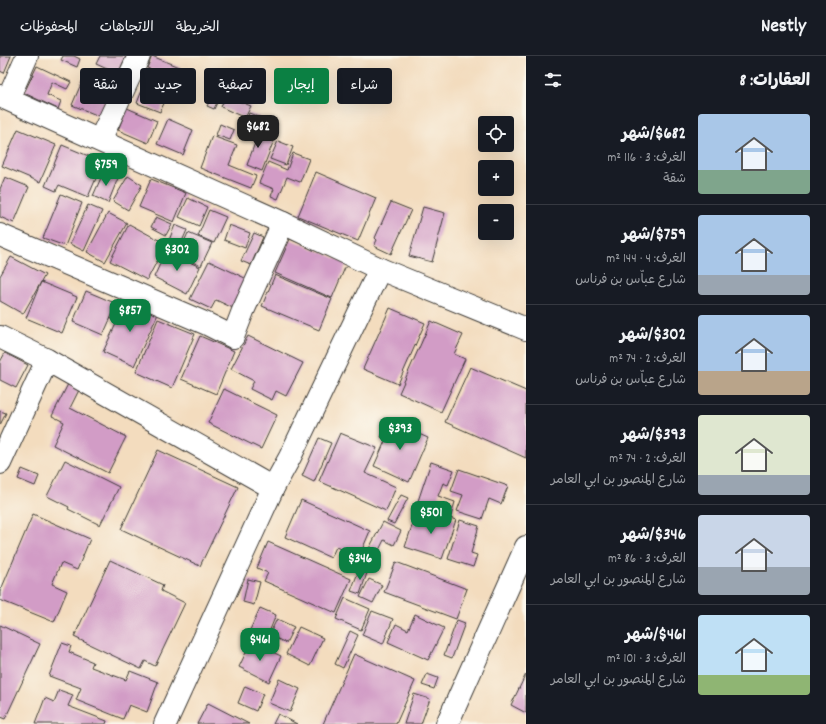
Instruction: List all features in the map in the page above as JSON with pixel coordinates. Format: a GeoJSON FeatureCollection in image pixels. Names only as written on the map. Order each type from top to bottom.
{"type":"FeatureCollection","features":[{"type":"Feature","properties":{"kind":"street"},"geometry":{"type":"LineString","coordinates":[[27,56],[4,97],[283,223],[380,269],[526,328]]}},
{"type":"Feature","properties":{"kind":"street"},"geometry":{"type":"LineString","coordinates":[[100,140],[139,56]]}},
{"type":"Feature","properties":{"kind":"street"},"geometry":{"type":"LineString","coordinates":[[0,235],[233,336],[283,223]]}},
{"type":"Feature","properties":{"kind":"street"},"geometry":{"type":"LineString","coordinates":[[165,724],[273,488],[290,457],[380,269]]}},
{"type":"Feature","properties":{"kind":"street"},"geometry":{"type":"LineString","coordinates":[[0,337],[47,360],[273,488]]}},
{"type":"Feature","properties":{"kind":"street"},"geometry":{"type":"LineString","coordinates":[[0,463],[47,360]]}},
{"type":"Feature","properties":{"kind":"street"},"geometry":{"type":"LineString","coordinates":[[447,724],[526,547]]}},
{"type":"Feature","properties":{"kind":"building"},"geometry":{"type":"Polygon","coordinates":[[[0,56],[11,56],[4,73],[0,71],[0,56]]]}},
{"type":"Feature","properties":{"kind":"building"},"geometry":{"type":"Polygon","coordinates":[[[63,56],[74,56],[80,59],[77,67],[61,60],[63,56]]]}},
{"type":"Feature","properties":{"kind":"building"},"geometry":{"type":"Polygon","coordinates":[[[100,56],[126,56],[121,68],[105,68],[96,64],[100,56]]]}},
{"type":"Feature","properties":{"kind":"building"},"geometry":{"type":"Polygon","coordinates":[[[152,56],[181,68],[147,68],[152,56]]]}},
{"type":"Feature","properties":{"kind":"building"},"geometry":{"type":"Polygon","coordinates":[[[37,66],[71,82],[67,89],[52,82],[47,95],[61,101],[58,109],[24,93],[37,66]]]}},
{"type":"Feature","properties":{"kind":"building"},"geometry":{"type":"Polygon","coordinates":[[[80,86],[80,104],[105,104],[99,116],[72,105],[80,86]]]}},
{"type":"Feature","properties":{"kind":"building"},"geometry":{"type":"Polygon","coordinates":[[[140,96],[140,104],[164,104],[160,112],[137,103],[140,96]]]}},
{"type":"Feature","properties":{"kind":"building"},"geometry":{"type":"Polygon","coordinates":[[[208,104],[216,104],[214,109],[207,106],[208,104]]]}},
{"type":"Feature","properties":{"kind":"building"},"geometry":{"type":"Polygon","coordinates":[[[222,104],[246,104],[251,106],[245,118],[221,107],[222,104]]]}},
{"type":"Feature","properties":{"kind":"building"},"geometry":{"type":"Polygon","coordinates":[[[127,108],[157,121],[148,143],[118,130],[127,108]]]}},
{"type":"Feature","properties":{"kind":"building"},"geometry":{"type":"Polygon","coordinates":[[[249,113],[277,124],[272,136],[245,126],[249,113]]]}},
{"type":"Feature","properties":{"kind":"building"},"geometry":{"type":"Polygon","coordinates":[[[168,119],[193,130],[183,155],[157,144],[168,119]]]}},
{"type":"Feature","properties":{"kind":"building"},"geometry":{"type":"Polygon","coordinates":[[[220,124],[234,130],[230,140],[216,135],[220,124]]]}},
{"type":"Feature","properties":{"kind":"building"},"geometry":{"type":"Polygon","coordinates":[[[242,127],[274,140],[262,171],[247,165],[256,140],[239,134],[242,127]]]}},
{"type":"Feature","properties":{"kind":"building"},"geometry":{"type":"Polygon","coordinates":[[[18,129],[56,145],[40,182],[2,166],[18,129]]]}},
{"type":"Feature","properties":{"kind":"building"},"geometry":{"type":"Polygon","coordinates":[[[212,136],[237,145],[229,165],[256,176],[251,188],[200,168],[212,136]]]}},
{"type":"Feature","properties":{"kind":"building"},"geometry":{"type":"Polygon","coordinates":[[[278,141],[293,147],[286,165],[270,159],[278,141]]]}},
{"type":"Feature","properties":{"kind":"building"},"geometry":{"type":"Polygon","coordinates":[[[62,145],[103,162],[88,197],[59,185],[56,191],[45,186],[62,145]]]}},
{"type":"Feature","properties":{"kind":"building"},"geometry":{"type":"Polygon","coordinates":[[[293,153],[309,159],[300,182],[287,177],[278,199],[271,196],[274,189],[259,183],[268,162],[287,170],[293,153]]]}},
{"type":"Feature","properties":{"kind":"building"},"geometry":{"type":"Polygon","coordinates":[[[104,171],[118,178],[108,203],[93,196],[104,171]]]}},
{"type":"Feature","properties":{"kind":"building"},"geometry":{"type":"Polygon","coordinates":[[[316,172],[376,198],[358,241],[298,216],[316,172]]]}},
{"type":"Feature","properties":{"kind":"building"},"geometry":{"type":"Polygon","coordinates":[[[128,176],[142,185],[128,210],[113,201],[128,176]]]}},
{"type":"Feature","properties":{"kind":"building"},"geometry":{"type":"Polygon","coordinates":[[[5,177],[29,187],[14,223],[0,217],[0,189],[5,177]]]}},
{"type":"Feature","properties":{"kind":"building"},"geometry":{"type":"Polygon","coordinates":[[[151,179],[186,193],[174,222],[139,207],[151,179]]]}},
{"type":"Feature","properties":{"kind":"building"},"geometry":{"type":"Polygon","coordinates":[[[61,194],[82,203],[65,246],[43,238],[61,194]]]}},
{"type":"Feature","properties":{"kind":"building"},"geometry":{"type":"Polygon","coordinates":[[[188,198],[207,207],[199,226],[179,217],[188,198]]]}},
{"type":"Feature","properties":{"kind":"building"},"geometry":{"type":"Polygon","coordinates":[[[391,202],[411,210],[391,254],[374,246],[377,240],[375,238],[391,202]]]}},
{"type":"Feature","properties":{"kind":"building"},"geometry":{"type":"Polygon","coordinates":[[[88,205],[102,211],[84,251],[70,244],[88,205]]]}},
{"type":"Feature","properties":{"kind":"building"},"geometry":{"type":"Polygon","coordinates":[[[423,207],[445,213],[432,262],[409,256],[423,207]]]}},
{"type":"Feature","properties":{"kind":"building"},"geometry":{"type":"Polygon","coordinates":[[[209,210],[226,217],[214,243],[198,236],[209,210]]]}},
{"type":"Feature","properties":{"kind":"building"},"geometry":{"type":"Polygon","coordinates":[[[108,213],[127,223],[105,262],[87,252],[108,213]]]}},
{"type":"Feature","properties":{"kind":"building"},"geometry":{"type":"Polygon","coordinates":[[[156,217],[172,224],[166,235],[151,227],[156,217]]]}},
{"type":"Feature","properties":{"kind":"building"},"geometry":{"type":"Polygon","coordinates":[[[129,224],[166,244],[147,280],[110,261],[129,224]]]}},
{"type":"Feature","properties":{"kind":"building"},"geometry":{"type":"Polygon","coordinates":[[[175,225],[187,230],[177,253],[166,248],[175,225]]]}},
{"type":"Feature","properties":{"kind":"building"},"geometry":{"type":"Polygon","coordinates":[[[229,225],[250,233],[245,248],[224,240],[229,225]]]}},
{"type":"Feature","properties":{"kind":"building"},"geometry":{"type":"Polygon","coordinates":[[[188,233],[212,243],[201,266],[178,255],[188,233]]]}},
{"type":"Feature","properties":{"kind":"building"},"geometry":{"type":"Polygon","coordinates":[[[254,233],[263,237],[251,265],[241,261],[254,233]]]}},
{"type":"Feature","properties":{"kind":"building"},"geometry":{"type":"Polygon","coordinates":[[[290,239],[347,263],[332,298],[275,273],[290,239]]]}},
{"type":"Feature","properties":{"kind":"building"},"geometry":{"type":"Polygon","coordinates":[[[166,251],[200,267],[187,294],[154,277],[166,251]]]}},
{"type":"Feature","properties":{"kind":"building"},"geometry":{"type":"Polygon","coordinates":[[[11,257],[45,275],[23,314],[0,301],[0,276],[11,257]]]}},
{"type":"Feature","properties":{"kind":"building"},"geometry":{"type":"Polygon","coordinates":[[[209,261],[247,279],[233,308],[216,300],[211,309],[190,299],[209,261]]]}},
{"type":"Feature","properties":{"kind":"building"},"geometry":{"type":"Polygon","coordinates":[[[275,275],[332,299],[319,330],[262,306],[275,275]]]}},
{"type":"Feature","properties":{"kind":"building"},"geometry":{"type":"Polygon","coordinates":[[[41,282],[77,297],[62,333],[26,318],[41,282]]]}},
{"type":"Feature","properties":{"kind":"building"},"geometry":{"type":"Polygon","coordinates":[[[86,291],[117,304],[103,335],[73,322],[86,291]]]}},
{"type":"Feature","properties":{"kind":"building"},"geometry":{"type":"Polygon","coordinates":[[[127,300],[158,314],[134,366],[103,352],[127,300]]]}},
{"type":"Feature","properties":{"kind":"building"},"geometry":{"type":"Polygon","coordinates":[[[390,308],[425,323],[398,384],[363,369],[390,308]]]}},
{"type":"Feature","properties":{"kind":"building"},"geometry":{"type":"Polygon","coordinates":[[[158,319],[195,334],[172,388],[136,372],[158,319]]]}},
{"type":"Feature","properties":{"kind":"building"},"geometry":{"type":"Polygon","coordinates":[[[431,321],[463,335],[454,354],[465,359],[441,412],[399,393],[431,321]]]}},
{"type":"Feature","properties":{"kind":"building"},"geometry":{"type":"Polygon","coordinates":[[[200,336],[234,351],[216,394],[181,379],[200,336]]]}},
{"type":"Feature","properties":{"kind":"building"},"geometry":{"type":"Polygon","coordinates":[[[248,336],[303,363],[286,396],[276,391],[272,400],[250,389],[254,381],[231,369],[248,336]]]}},
{"type":"Feature","properties":{"kind":"building"},"geometry":{"type":"Polygon","coordinates":[[[5,353],[28,365],[16,388],[0,380],[0,362],[5,353]]]}},
{"type":"Feature","properties":{"kind":"building"},"geometry":{"type":"Polygon","coordinates":[[[470,367],[526,391],[526,458],[445,422],[470,367]]]}},
{"type":"Feature","properties":{"kind":"building"},"geometry":{"type":"Polygon","coordinates":[[[68,384],[79,390],[70,408],[126,437],[108,473],[53,445],[64,422],[52,416],[68,384]]]}},
{"type":"Feature","properties":{"kind":"building"},"geometry":{"type":"Polygon","coordinates":[[[224,389],[277,415],[261,449],[208,423],[224,389]]]}},
{"type":"Feature","properties":{"kind":"building"},"geometry":{"type":"Polygon","coordinates":[[[0,411],[6,413],[0,425],[0,411]]]}},
{"type":"Feature","properties":{"kind":"building"},"geometry":{"type":"Polygon","coordinates":[[[389,421],[428,438],[409,482],[374,466],[386,439],[381,437],[389,421]]]}},
{"type":"Feature","properties":{"kind":"building"},"geometry":{"type":"Polygon","coordinates":[[[340,433],[377,448],[365,473],[396,487],[386,511],[319,481],[340,433]]]}},
{"type":"Feature","properties":{"kind":"building"},"geometry":{"type":"Polygon","coordinates":[[[319,438],[331,443],[314,482],[302,476],[319,438]]]}},
{"type":"Feature","properties":{"kind":"building"},"geometry":{"type":"Polygon","coordinates":[[[158,450],[238,487],[200,566],[121,529],[158,450]]]}},
{"type":"Feature","properties":{"kind":"building"},"geometry":{"type":"Polygon","coordinates":[[[65,460],[119,487],[100,525],[68,509],[69,507],[47,496],[65,460]]]}},
{"type":"Feature","properties":{"kind":"building"},"geometry":{"type":"Polygon","coordinates":[[[431,462],[454,470],[448,485],[443,483],[438,496],[455,502],[451,516],[417,504],[431,462]]]}},
{"type":"Feature","properties":{"kind":"building"},"geometry":{"type":"Polygon","coordinates":[[[22,469],[39,476],[35,486],[18,479],[22,469]]]}},
{"type":"Feature","properties":{"kind":"building"},"geometry":{"type":"Polygon","coordinates":[[[459,469],[508,486],[501,504],[489,499],[482,519],[457,511],[463,495],[451,491],[459,469]]]}},
{"type":"Feature","properties":{"kind":"building"},"geometry":{"type":"Polygon","coordinates":[[[401,495],[408,498],[394,524],[387,521],[401,495]]]}},
{"type":"Feature","properties":{"kind":"building"},"geometry":{"type":"Polygon","coordinates":[[[301,500],[370,531],[359,557],[336,547],[331,558],[285,537],[301,500]]]}},
{"type":"Feature","properties":{"kind":"building"},"geometry":{"type":"Polygon","coordinates":[[[33,514],[90,539],[77,570],[61,563],[52,584],[67,591],[54,622],[0,600],[0,592],[33,514]]]}},
{"type":"Feature","properties":{"kind":"building"},"geometry":{"type":"Polygon","coordinates":[[[416,514],[436,521],[438,514],[456,520],[442,559],[405,547],[416,514]]]}},
{"type":"Feature","properties":{"kind":"building"},"geometry":{"type":"Polygon","coordinates":[[[460,520],[479,526],[471,553],[477,555],[473,567],[448,559],[460,520]]]}},
{"type":"Feature","properties":{"kind":"building"},"geometry":{"type":"Polygon","coordinates":[[[383,522],[401,531],[394,545],[384,540],[373,562],[364,558],[383,522]]]}},
{"type":"Feature","properties":{"kind":"building"},"geometry":{"type":"Polygon","coordinates":[[[268,542],[351,579],[336,613],[264,581],[268,573],[257,568],[268,542]]]}},
{"type":"Feature","properties":{"kind":"building"},"geometry":{"type":"Polygon","coordinates":[[[110,560],[163,585],[161,591],[185,603],[155,666],[145,661],[141,669],[74,637],[110,560]]]}},
{"type":"Feature","properties":{"kind":"building"},"geometry":{"type":"Polygon","coordinates":[[[396,562],[467,589],[456,619],[384,592],[396,562]]]}},
{"type":"Feature","properties":{"kind":"building"},"geometry":{"type":"Polygon","coordinates":[[[360,567],[368,570],[360,594],[351,591],[360,567]]]}},
{"type":"Feature","properties":{"kind":"building"},"geometry":{"type":"Polygon","coordinates":[[[248,579],[260,582],[254,605],[243,602],[248,579]]]}},
{"type":"Feature","properties":{"kind":"building"},"geometry":{"type":"Polygon","coordinates":[[[369,579],[382,585],[373,603],[360,597],[369,579]]]}},
{"type":"Feature","properties":{"kind":"building"},"geometry":{"type":"Polygon","coordinates":[[[345,598],[370,609],[361,630],[336,619],[345,598]]]}},
{"type":"Feature","properties":{"kind":"building"},"geometry":{"type":"Polygon","coordinates":[[[260,608],[276,615],[267,637],[250,630],[260,608]]]}},
{"type":"Feature","properties":{"kind":"building"},"geometry":{"type":"Polygon","coordinates":[[[372,611],[393,619],[383,644],[362,635],[372,611]]]}},
{"type":"Feature","properties":{"kind":"building"},"geometry":{"type":"Polygon","coordinates":[[[415,614],[444,628],[428,660],[388,642],[396,624],[408,630],[415,614]]]}},
{"type":"Feature","properties":{"kind":"building"},"geometry":{"type":"Polygon","coordinates":[[[277,619],[294,627],[286,643],[269,635],[277,619]]]}},
{"type":"Feature","properties":{"kind":"building"},"geometry":{"type":"Polygon","coordinates":[[[457,620],[465,623],[452,658],[444,655],[457,620]]]}},
{"type":"Feature","properties":{"kind":"building"},"geometry":{"type":"Polygon","coordinates":[[[0,625],[40,644],[5,719],[0,717],[0,625]]]}},
{"type":"Feature","properties":{"kind":"building"},"geometry":{"type":"Polygon","coordinates":[[[299,627],[323,638],[310,666],[286,654],[299,627]]]}},
{"type":"Feature","properties":{"kind":"building"},"geometry":{"type":"Polygon","coordinates":[[[350,631],[358,635],[343,668],[335,664],[350,631]]]}},
{"type":"Feature","properties":{"kind":"building"},"geometry":{"type":"Polygon","coordinates":[[[251,642],[281,656],[269,682],[239,667],[251,642]]]}},
{"type":"Feature","properties":{"kind":"building"},"geometry":{"type":"Polygon","coordinates":[[[62,643],[71,646],[69,652],[93,662],[91,667],[126,680],[130,671],[158,682],[147,712],[129,705],[123,719],[76,700],[81,688],[49,676],[62,643]]]}},
{"type":"Feature","properties":{"kind":"building"},"geometry":{"type":"Polygon","coordinates":[[[354,654],[415,681],[396,724],[323,724],[354,654]]]}},
{"type":"Feature","properties":{"kind":"building"},"geometry":{"type":"Polygon","coordinates":[[[427,674],[438,678],[434,689],[422,685],[427,674]]]}},
{"type":"Feature","properties":{"kind":"building"},"geometry":{"type":"Polygon","coordinates":[[[526,674],[526,713],[511,705],[526,674]]]}},
{"type":"Feature","properties":{"kind":"building"},"geometry":{"type":"Polygon","coordinates":[[[279,679],[300,689],[290,712],[269,703],[279,679]]]}},
{"type":"Feature","properties":{"kind":"building"},"geometry":{"type":"Polygon","coordinates":[[[245,686],[263,694],[256,711],[238,703],[245,686]]]}},
{"type":"Feature","properties":{"kind":"building"},"geometry":{"type":"Polygon","coordinates":[[[59,690],[73,695],[68,706],[107,721],[106,724],[35,724],[45,698],[54,702],[59,690]]]}},
{"type":"Feature","properties":{"kind":"building"},"geometry":{"type":"Polygon","coordinates":[[[414,694],[430,699],[421,724],[404,724],[414,694]]]}},
{"type":"Feature","properties":{"kind":"building"},"geometry":{"type":"Polygon","coordinates":[[[208,703],[249,724],[197,724],[208,703]]]}},
{"type":"Feature","properties":{"kind":"building"},"geometry":{"type":"Polygon","coordinates":[[[278,714],[297,724],[273,724],[278,714]]]}}]}
